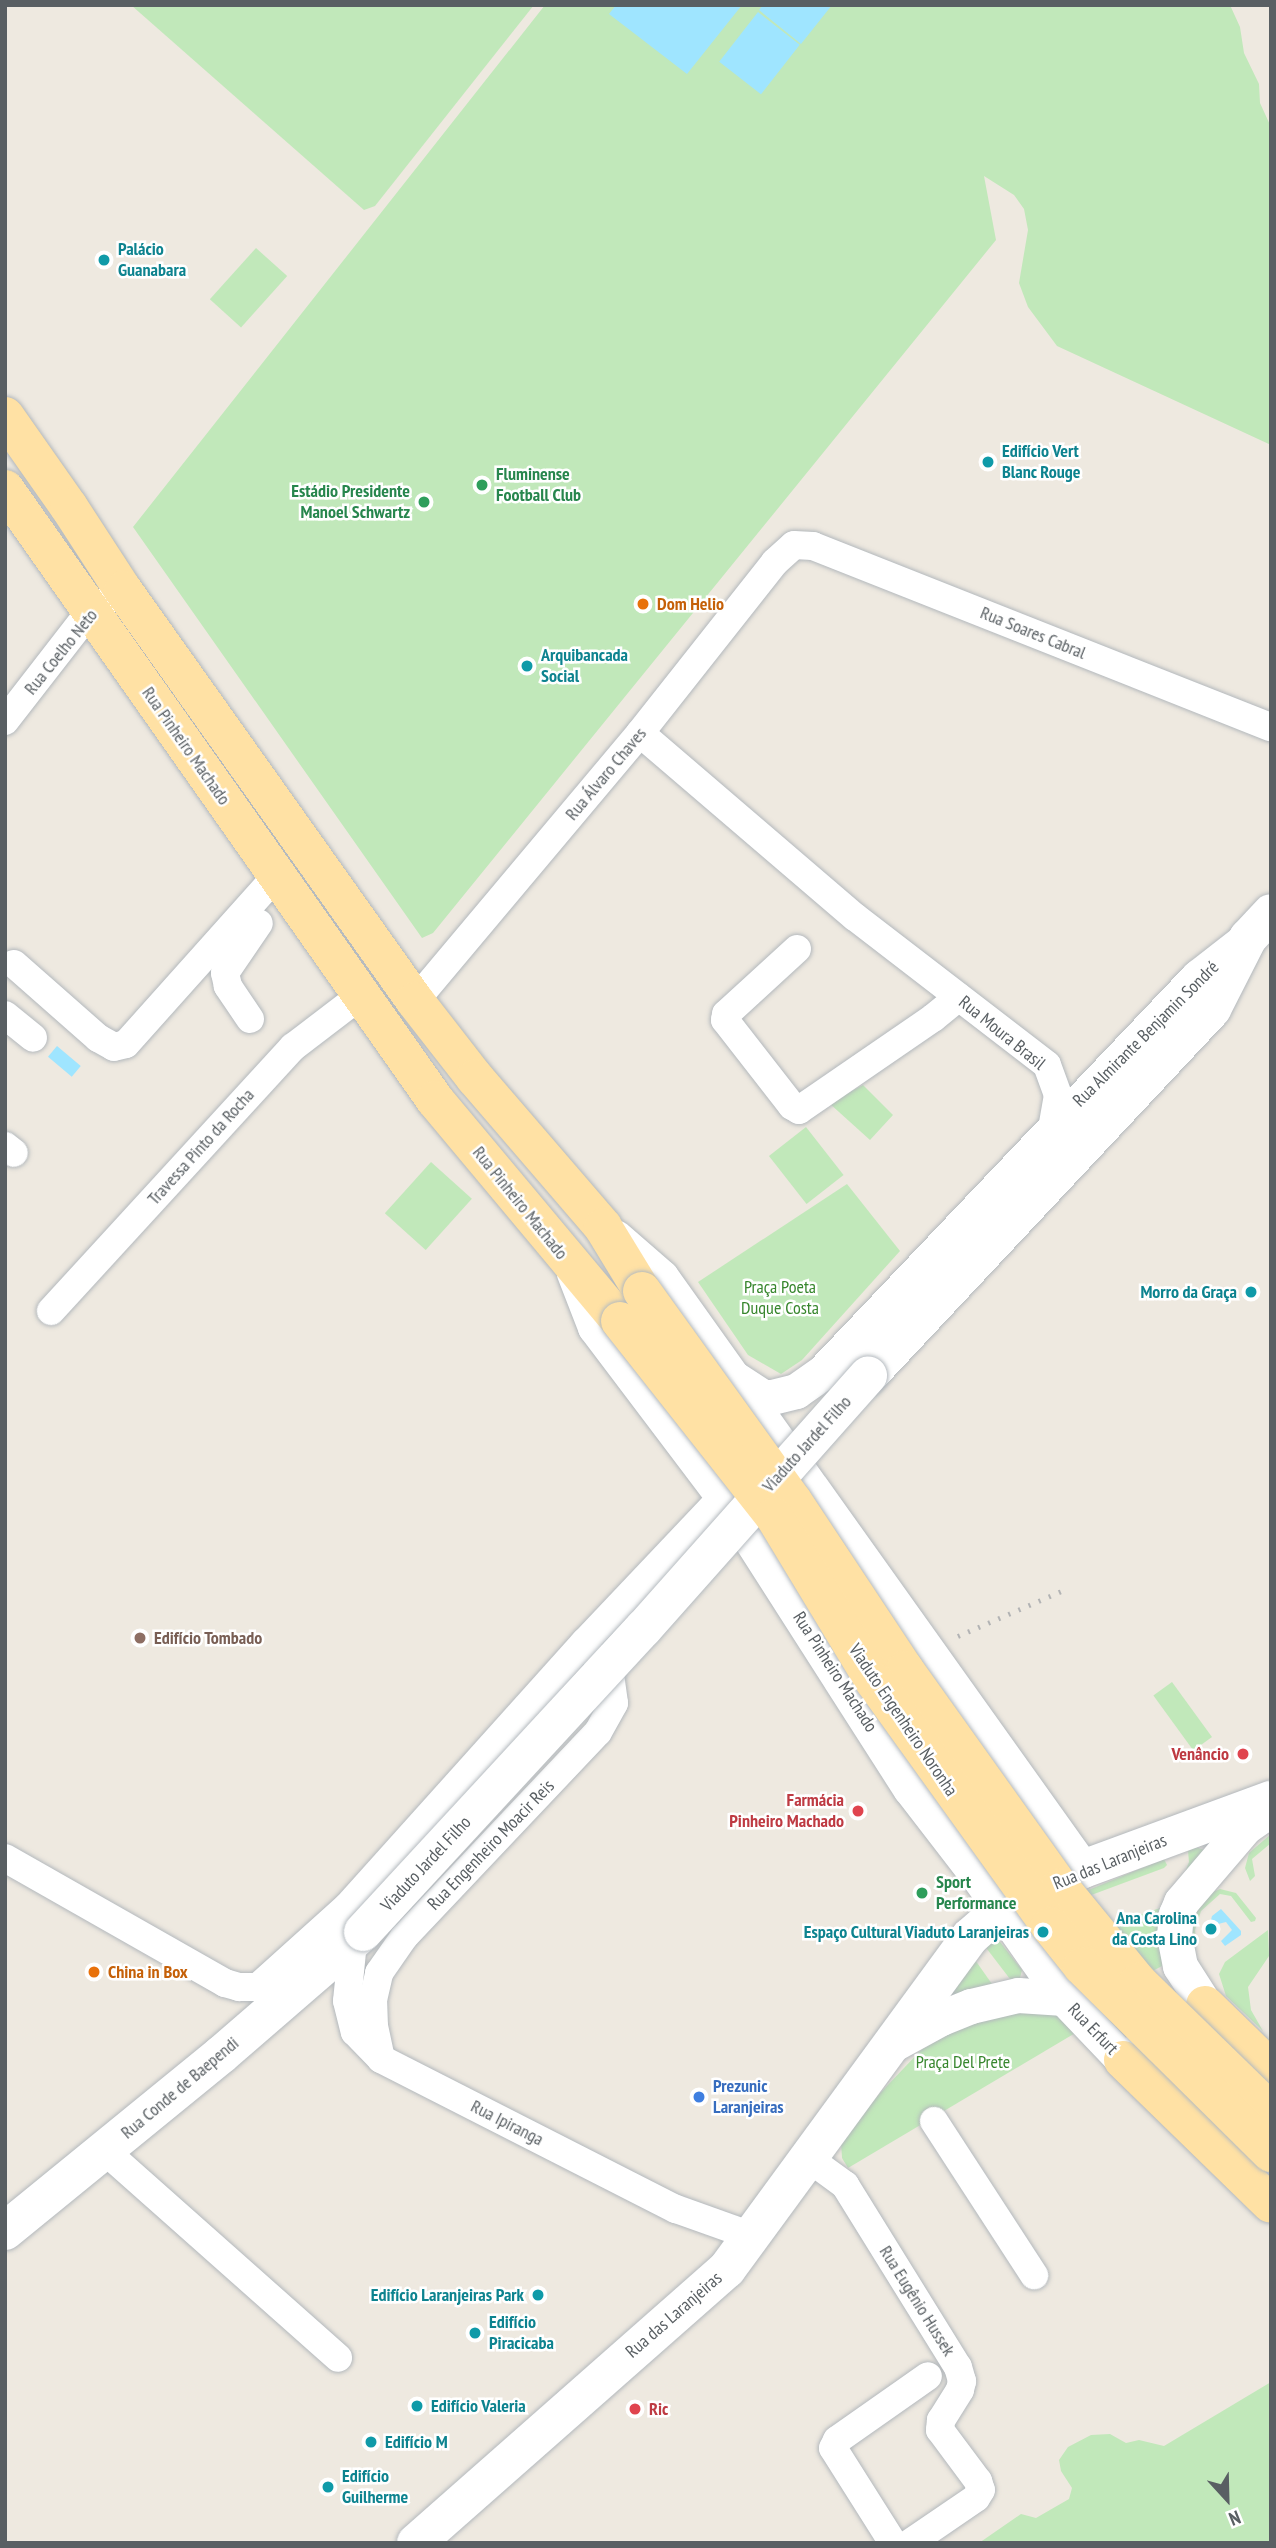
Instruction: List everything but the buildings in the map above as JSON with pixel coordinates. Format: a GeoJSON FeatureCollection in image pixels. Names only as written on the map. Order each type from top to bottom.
{"type":"FeatureCollection","features":[{"type":"Feature","properties":{"kind":"main road"},"geometry":{"type":"LineString","coordinates":[[5,416],[123,590],[415,1001],[475,1078],[603,1227]]}},
{"type":"Feature","properties":{"kind":"main road","name":"Rua Pinheiro Machado"},"geometry":{"type":"LineString","coordinates":[[5,489],[435,1100],[568,1260]]}},
{"type":"Feature","properties":{"kind":"main road","name":"Viaduto Jardel Filho"},"geometry":{"type":"LineString","coordinates":[[358,1937],[643,1629],[868,1376],[1068,1137],[1212,1009],[1259,925]]}},
{"type":"Feature","properties":{"kind":"main road","name":"Viaduto Engenheiro Noronha"},"geometry":{"type":"LineString","coordinates":[[603,1227],[631,1306],[774,1516],[874,1681],[1050,1926],[1082,1966],[1271,2153]]}},
{"type":"Feature","properties":{"kind":"main road","name":"Viaduto Engenheiro Noronha"},"geometry":{"type":"LineString","coordinates":[[568,1260],[631,1306],[793,1501],[905,1670],[1060,1887],[1138,1982],[1271,2112]]}},
{"type":"Feature","properties":{"kind":"main road","name":"Rua das Laranjeiras"},"geometry":{"type":"LineString","coordinates":[[416,2543],[727,2269],[970,1937],[1002,1909],[1083,1869],[1271,1800]]}},
{"type":"Feature","properties":{"kind":"main road","name":"Rua Conde de Baependi"},"geometry":{"type":"LineString","coordinates":[[5,2231],[222,2054],[310,1975],[358,1937]]}},
{"type":"Feature","properties":{"kind":"main road"},"geometry":{"type":"LineString","coordinates":[[1205,2006],[1271,2069]]}},
{"type":"Feature","properties":{"kind":"main road"},"geometry":{"type":"LineString","coordinates":[[1123,2060],[1271,2204]]}},
{"type":"Feature","properties":{"kind":"street","name":"Rua Soares Cabral"},"geometry":{"type":"LineString","coordinates":[[794,545],[813,546],[1271,727]]}},
{"type":"Feature","properties":{"kind":"street","name":"Rua Álvaro Chaves"},"geometry":{"type":"LineString","coordinates":[[415,1001],[640,733],[775,562],[794,545]]}},
{"type":"Feature","properties":{"kind":"street","name":"Rua Coelho Neto"},"geometry":{"type":"LineString","coordinates":[[5,721],[91,610],[123,590]]}},
{"type":"Feature","properties":{"kind":"street","name":"Rua Moura Brasil"},"geometry":{"type":"LineString","coordinates":[[640,733],[855,916],[1047,1065],[1058,1095],[1068,1137]]}},
{"type":"Feature","properties":{"kind":"street"},"geometry":{"type":"LineString","coordinates":[[14,964],[98,1038],[114,1047],[127,1044],[282,884]]}},
{"type":"Feature","properties":{"kind":"street"},"geometry":{"type":"LineString","coordinates":[[250,1019],[228,986],[225,973],[282,884]]}},
{"type":"Feature","properties":{"kind":"street"},"geometry":{"type":"LineString","coordinates":[[797,949],[726,1014],[725,1020],[792,1106],[799,1110],[923,1026],[959,997]]}},
{"type":"Feature","properties":{"kind":"street","name":"Travessa Pinto da Rocha"},"geometry":{"type":"LineString","coordinates":[[51,1311],[287,1053],[361,995]]}},
{"type":"Feature","properties":{"kind":"street"},"geometry":{"type":"LineString","coordinates":[[5,1016],[33,1038]]}},
{"type":"Feature","properties":{"kind":"street"},"geometry":{"type":"LineString","coordinates":[[735,1379],[763,1397],[772,1397],[796,1391],[823,1373],[1068,1137]]}},
{"type":"Feature","properties":{"kind":"street"},"geometry":{"type":"LineString","coordinates":[[603,1227],[661,1278],[1083,1869]]}},
{"type":"Feature","properties":{"kind":"street","name":"Rua Pinheiro Machado"},"geometry":{"type":"LineString","coordinates":[[568,1260],[595,1327],[723,1496],[910,1787],[1002,1909],[1064,1998]]}},
{"type":"Feature","properties":{"kind":"street"},"geometry":{"type":"LineString","coordinates":[[258,1987],[347,1907],[585,1642],[723,1496]]}},
{"type":"Feature","properties":{"kind":"street","name":"Rua Engenheiro Moacir Reis"},"geometry":{"type":"LineString","coordinates":[[381,2059],[374,2027],[373,2000],[379,1973],[404,1937],[598,1732],[614,1703],[610,1676],[585,1642]]}},
{"type":"Feature","properties":{"kind":"street"},"geometry":{"type":"LineString","coordinates":[[952,1841],[973,1847],[996,1838],[1024,1815],[1027,1793]]}},
{"type":"Feature","properties":{"kind":"street"},"geometry":{"type":"LineString","coordinates":[[1123,2060],[1205,2006],[1180,1966],[1174,1936],[1176,1914],[1181,1902],[1245,1827],[1271,1808]]}},
{"type":"Feature","properties":{"kind":"street"},"geometry":{"type":"LineString","coordinates":[[5,1858],[225,1983],[239,1987],[258,1987],[310,1975]]}},
{"type":"Feature","properties":{"kind":"street","name":"Rua Ipiranga"},"geometry":{"type":"LineString","coordinates":[[358,1937],[347,2001],[355,2032],[381,2059],[676,2209],[752,2236]]}},
{"type":"Feature","properties":{"kind":"street","name":"Rua das Laranjeiras"},"geometry":{"type":"LineString","coordinates":[[888,2047],[941,2018],[982,2003],[1018,1995],[1064,1998]]}},
{"type":"Feature","properties":{"kind":"street","name":"Rua Erfurt"},"geometry":{"type":"LineString","coordinates":[[1064,1998],[1123,2060]]}},
{"type":"Feature","properties":{"kind":"street"},"geometry":{"type":"LineString","coordinates":[[934,2121],[1034,2275]]}},
{"type":"Feature","properties":{"kind":"street"},"geometry":{"type":"LineString","coordinates":[[104,2150],[338,2358]]}},
{"type":"Feature","properties":{"kind":"street","name":"Rua Eugênio Hussek"},"geometry":{"type":"LineString","coordinates":[[808,2158],[845,2185],[958,2367],[962,2381],[960,2390],[941,2420],[940,2430],[978,2481],[981,2490],[976,2498],[910,2543]]}},
{"type":"Feature","properties":{"kind":"street"},"geometry":{"type":"LineString","coordinates":[[893,2543],[836,2457],[833,2448],[837,2440],[928,2376]]}},
{"type":"Feature","properties":{"kind":"green space"},"geometry":{"type":"Polygon","coordinates":[[[131,5],[534,5],[375,206],[364,210],[131,5]]]}},
{"type":"Feature","properties":{"kind":"green space","name":"Fluminense Football Club"},"geometry":{"type":"Polygon","coordinates":[[[545,5],[1230,5],[1240,27],[1244,53],[1259,84],[1260,103],[1271,127],[1271,445],[1057,346],[1028,307],[1019,283],[1028,230],[1024,209],[1014,195],[984,176],[996,240],[433,933],[422,938],[133,527],[545,5]]]}},
{"type":"Feature","properties":{"kind":"green space"},"geometry":{"type":"Polygon","coordinates":[[[256,248],[287,276],[241,327],[210,299],[256,248]]]}},
{"type":"Feature","properties":{"kind":"green space"},"geometry":{"type":"Polygon","coordinates":[[[863,1085],[893,1115],[870,1140],[829,1103],[863,1085]]]}},
{"type":"Feature","properties":{"kind":"green space"},"geometry":{"type":"Polygon","coordinates":[[[806,1127],[844,1175],[807,1204],[769,1156],[806,1127]]]}},
{"type":"Feature","properties":{"kind":"green space"},"geometry":{"type":"Polygon","coordinates":[[[431,1162],[472,1199],[426,1250],[385,1213],[431,1162]]]}},
{"type":"Feature","properties":{"kind":"green space","name":"Praça Poeta Duque Costa"},"geometry":{"type":"Polygon","coordinates":[[[847,1184],[900,1251],[802,1360],[781,1374],[748,1355],[698,1282],[847,1184]]]}},
{"type":"Feature","properties":{"kind":"green space"},"geometry":{"type":"Polygon","coordinates":[[[1172,1682],[1212,1737],[1193,1751],[1153,1696],[1172,1682]]]}},
{"type":"Feature","properties":{"kind":"green space"},"geometry":{"type":"Polygon","coordinates":[[[1271,1834],[1271,1843],[1252,1859],[1255,1876],[1250,1881],[1245,1868],[1249,1853],[1271,1834]]]}},
{"type":"Feature","properties":{"kind":"green space"},"geometry":{"type":"Polygon","coordinates":[[[1196,1847],[1204,1850],[1162,1966],[1147,1974],[1066,1940],[1163,1907],[1185,1872],[1189,1862],[1188,1851],[1196,1847]]]}},
{"type":"Feature","properties":{"kind":"green space"},"geometry":{"type":"Polygon","coordinates":[[[1164,1859],[1167,1865],[1164,1868],[1051,1910],[1047,1907],[1164,1859]]]}},
{"type":"Feature","properties":{"kind":"green space"},"geometry":{"type":"Polygon","coordinates":[[[1220,1889],[1236,1893],[1256,1918],[1255,1921],[1251,1922],[1231,1896],[1220,1894],[1201,1911],[1195,1930],[1196,1944],[1192,1947],[1191,1921],[1211,1893],[1220,1889]]]}},
{"type":"Feature","properties":{"kind":"green space"},"geometry":{"type":"Polygon","coordinates":[[[1268,1930],[1269,1956],[1248,1987],[1251,2010],[1263,2031],[1226,1996],[1219,1974],[1225,1962],[1268,1930]]]}},
{"type":"Feature","properties":{"kind":"green space"},"geometry":{"type":"Polygon","coordinates":[[[997,1938],[1022,1970],[1020,1978],[1010,1979],[987,1949],[986,1945],[997,1938]]]}},
{"type":"Feature","properties":{"kind":"green space"},"geometry":{"type":"Polygon","coordinates":[[[973,1957],[992,1984],[951,2003],[944,1994],[973,1957]]]}},
{"type":"Feature","properties":{"kind":"green space","name":"Praça Del Prete"},"geometry":{"type":"Polygon","coordinates":[[[1035,2008],[1060,2016],[1077,2032],[848,2168],[842,2158],[841,2143],[867,2107],[922,2049],[980,2017],[1035,2008]]]}},
{"type":"Feature","properties":{"kind":"green space"},"geometry":{"type":"Polygon","coordinates":[[[1271,2382],[1271,2543],[979,2543],[1021,2514],[1036,2518],[1069,2499],[1072,2488],[1061,2471],[1059,2460],[1068,2447],[1091,2435],[1110,2434],[1126,2443],[1139,2440],[1164,2446],[1271,2382]]]}},
{"type":"Feature","properties":{"kind":"water"},"geometry":{"type":"Polygon","coordinates":[[[616,5],[742,5],[687,74],[609,14],[616,5]]]}},
{"type":"Feature","properties":{"kind":"water"},"geometry":{"type":"Polygon","coordinates":[[[763,5],[832,5],[801,44],[759,10],[763,5]]]}},
{"type":"Feature","properties":{"kind":"water"},"geometry":{"type":"Polygon","coordinates":[[[758,12],[800,45],[761,94],[719,62],[758,12]]]}},
{"type":"Feature","properties":{"kind":"water"},"geometry":{"type":"Polygon","coordinates":[[[57,1046],[81,1066],[72,1077],[48,1057],[57,1046]]]}},
{"type":"Feature","properties":{"kind":"water"},"geometry":{"type":"Polygon","coordinates":[[[1221,1909],[1241,1931],[1241,1935],[1225,1946],[1221,1941],[1232,1930],[1226,1922],[1218,1924],[1211,1920],[1221,1909]]]}},
{"type":"Feature","properties":{"kind":"railway"},"geometry":{"type":"LineString","coordinates":[[958,1636],[1066,1589]]}},
{"type":"Feature","properties":{"kind":"place","name":"Palácio Guanabara"},"geometry":{"type":"Point","coordinates":[104,260]}},
{"type":"Feature","properties":{"kind":"place","name":"Edifício Vert Blanc Rouge"},"geometry":{"type":"Point","coordinates":[988,462]}},
{"type":"Feature","properties":{"kind":"place","name":"Fluminense Football Club"},"geometry":{"type":"Point","coordinates":[482,485]}},
{"type":"Feature","properties":{"kind":"place","name":"Estádio Presidente Manoel Schwartz"},"geometry":{"type":"Point","coordinates":[424,502]}},
{"type":"Feature","properties":{"kind":"place","name":"Dom Helio"},"geometry":{"type":"Point","coordinates":[643,604]}},
{"type":"Feature","properties":{"kind":"place","name":"Arquibancada Social"},"geometry":{"type":"Point","coordinates":[527,666]}},
{"type":"Feature","properties":{"kind":"place","name":"Morro da Graça"},"geometry":{"type":"Point","coordinates":[1251,1292]}},
{"type":"Feature","properties":{"kind":"place","name":"Edifício Tombado"},"geometry":{"type":"Point","coordinates":[140,1638]}},
{"type":"Feature","properties":{"kind":"place","name":"Venâncio"},"geometry":{"type":"Point","coordinates":[1243,1754]}},
{"type":"Feature","properties":{"kind":"place","name":"Farmácia Pinheiro Machado"},"geometry":{"type":"Point","coordinates":[858,1811]}},
{"type":"Feature","properties":{"kind":"place","name":"Sport Performance"},"geometry":{"type":"Point","coordinates":[922,1893]}},
{"type":"Feature","properties":{"kind":"place","name":"Ana Carolina da Costa Lino"},"geometry":{"type":"Point","coordinates":[1211,1929]}},
{"type":"Feature","properties":{"kind":"place","name":"Espaço Cultural Viaduto Laranjeiras"},"geometry":{"type":"Point","coordinates":[1043,1932]}},
{"type":"Feature","properties":{"kind":"place","name":"China in Box"},"geometry":{"type":"Point","coordinates":[94,1972]}},
{"type":"Feature","properties":{"kind":"place","name":"Prezunic Laranjeiras"},"geometry":{"type":"Point","coordinates":[699,2097]}},
{"type":"Feature","properties":{"kind":"place","name":"Edifício Laranjeiras Park"},"geometry":{"type":"Point","coordinates":[538,2295]}},
{"type":"Feature","properties":{"kind":"place","name":"Edifício Piracicaba"},"geometry":{"type":"Point","coordinates":[475,2333]}},
{"type":"Feature","properties":{"kind":"place","name":"Edifício Valeria"},"geometry":{"type":"Point","coordinates":[417,2406]}},
{"type":"Feature","properties":{"kind":"place","name":"Ric"},"geometry":{"type":"Point","coordinates":[635,2409]}},
{"type":"Feature","properties":{"kind":"place","name":"Edifício M"},"geometry":{"type":"Point","coordinates":[371,2442]}},
{"type":"Feature","properties":{"kind":"place","name":"Edifício Guilherme"},"geometry":{"type":"Point","coordinates":[328,2487]}}]}
